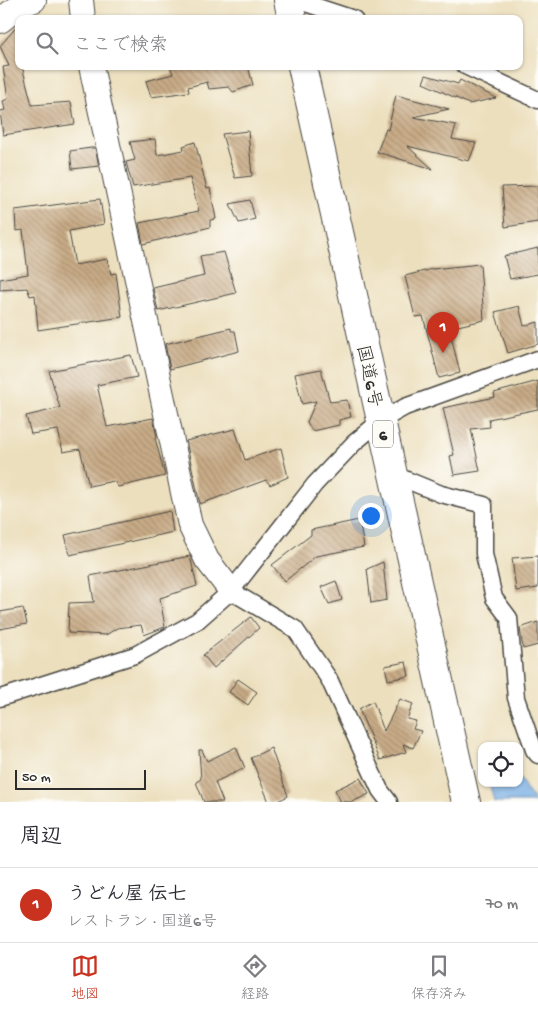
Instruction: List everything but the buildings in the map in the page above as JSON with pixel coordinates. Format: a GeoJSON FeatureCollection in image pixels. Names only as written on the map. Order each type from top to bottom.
{"type":"FeatureCollection","features":[{"type":"Feature","properties":{"kind":"highway"},"geometry":{"type":"LineString","coordinates":[[288,0],[291,15]]}},
{"type":"Feature","properties":{"kind":"highway","name":"国道6号"},"geometry":{"type":"LineString","coordinates":[[303,70],[466,802]]}},
{"type":"Feature","properties":{"kind":"street"},"geometry":{"type":"LineString","coordinates":[[0,21],[19,6],[34,0]]}},
{"type":"Feature","properties":{"kind":"street"},"geometry":{"type":"LineString","coordinates":[[81,0],[83,15]]}},
{"type":"Feature","properties":{"kind":"street"},"geometry":{"type":"LineString","coordinates":[[296,0],[342,15]]}},
{"type":"Feature","properties":{"kind":"street"},"geometry":{"type":"LineString","coordinates":[[92,70],[190,525],[207,560],[231,591],[295,629],[329,679],[380,790],[389,802]]}},
{"type":"Feature","properties":{"kind":"street"},"geometry":{"type":"LineString","coordinates":[[474,70],[538,100]]}},
{"type":"Feature","properties":{"kind":"street"},"geometry":{"type":"LineString","coordinates":[[0,698],[135,655],[197,621],[231,591],[315,484],[354,443],[380,421],[405,407],[538,359]]}},
{"type":"Feature","properties":{"kind":"street"},"geometry":{"type":"LineString","coordinates":[[392,474],[441,494],[484,505],[484,554],[494,598],[508,618],[516,698],[534,750],[538,754]]}},
{"type":"Feature","properties":{"kind":"water"},"geometry":{"type":"Polygon","coordinates":[[[523,783],[535,802],[494,802],[490,787],[523,787],[523,783]]]}},
{"type":"Feature","properties":{"kind":"place","name":"うどん屋 伝七"},"geometry":{"type":"Point","coordinates":[443,353]}}]}
